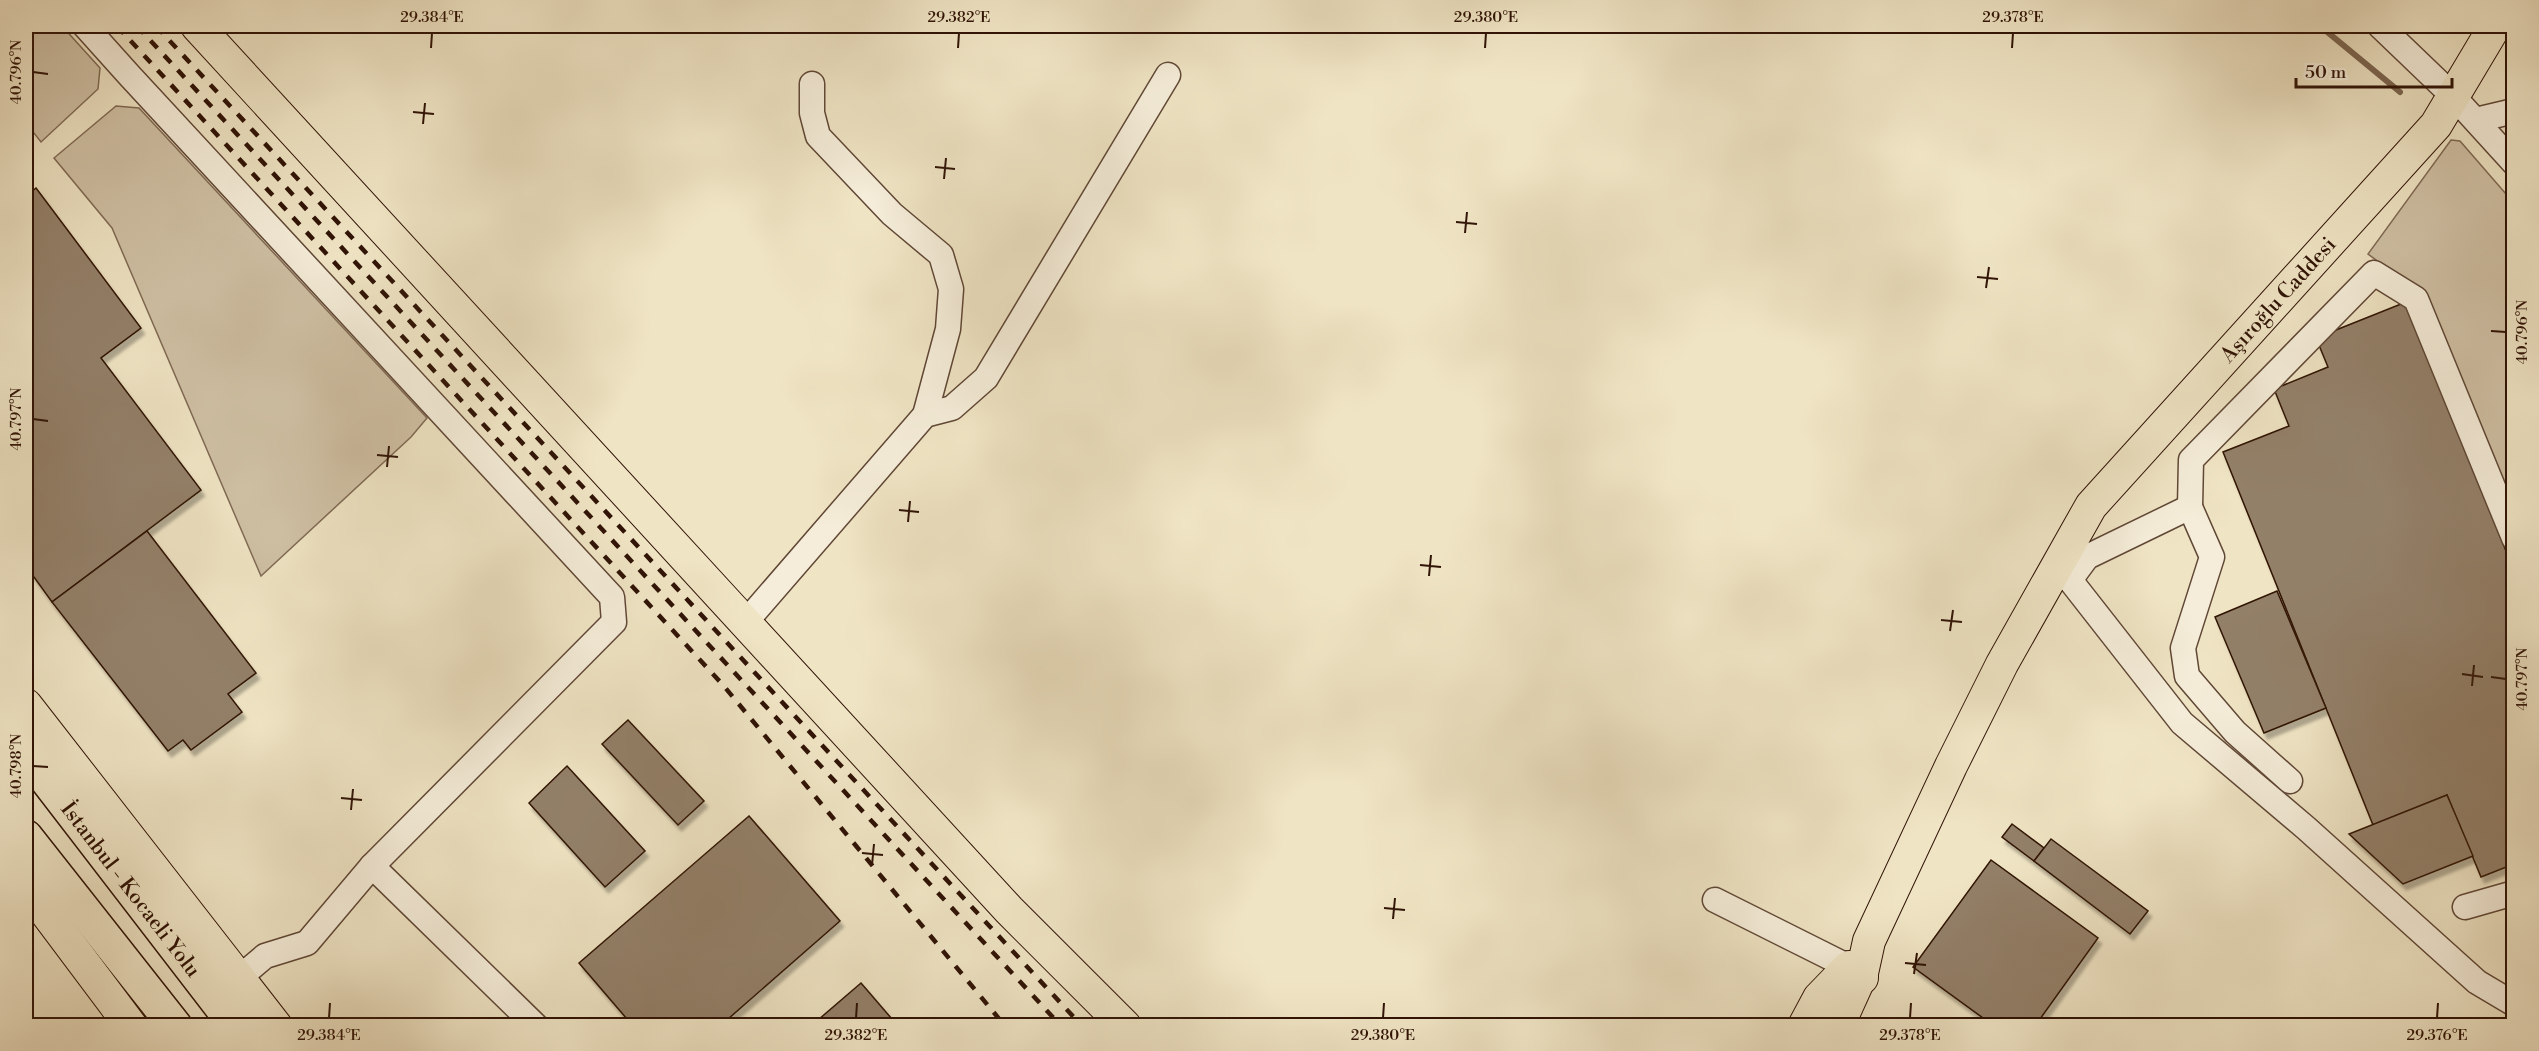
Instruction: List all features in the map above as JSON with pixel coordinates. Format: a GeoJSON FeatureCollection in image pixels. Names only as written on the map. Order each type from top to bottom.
{"type":"FeatureCollection","features":[{"type":"Feature","properties":{"kind":"highway","name":"İstanbul - Kocaeli Yolu"},"geometry":{"type":"LineString","coordinates":[[26,753],[236,1026]]}},
{"type":"Feature","properties":{"kind":"highway"},"geometry":{"type":"LineString","coordinates":[[26,837],[175,1026]]}},
{"type":"Feature","properties":{"kind":"main road"},"geometry":{"type":"LineString","coordinates":[[198,26],[744,624],[1009,910],[1125,1026]]}},
{"type":"Feature","properties":{"kind":"main road","name":"Aşıroğlu Caddesi"},"geometry":{"type":"LineString","coordinates":[[1855,970],[1950,766],[2002,664],[2063,575],[2091,506],[2436,125],[2495,26]]}},
{"type":"Feature","properties":{"kind":"main road"},"geometry":{"type":"LineString","coordinates":[[26,705],[276,1026]]}},
{"type":"Feature","properties":{"kind":"main road"},"geometry":{"type":"LineString","coordinates":[[26,885],[131,1026]]}},
{"type":"Feature","properties":{"kind":"main road"},"geometry":{"type":"LineString","coordinates":[[1804,1026],[1819,998],[1855,970]]}},
{"type":"Feature","properties":{"kind":"main road"},"geometry":{"type":"LineString","coordinates":[[1821,1026],[1855,970]]}},
{"type":"Feature","properties":{"kind":"main road"},"geometry":{"type":"LineString","coordinates":[[1838,1026],[1855,970]]}},
{"type":"Feature","properties":{"kind":"main road"},"geometry":{"type":"LineString","coordinates":[[1855,970],[1861,1010],[1855,1026]]}},
{"type":"Feature","properties":{"kind":"street"},"geometry":{"type":"LineString","coordinates":[[85,26],[612,597],[614,622],[372,866],[306,943],[265,956],[238,978]]}},
{"type":"Feature","properties":{"kind":"street"},"geometry":{"type":"LineString","coordinates":[[2380,26],[2476,120],[2514,163]]}},
{"type":"Feature","properties":{"kind":"street"},"geometry":{"type":"LineString","coordinates":[[925,415],[952,408],[986,378],[1168,75]]}},
{"type":"Feature","properties":{"kind":"street"},"geometry":{"type":"LineString","coordinates":[[744,624],[925,415],[948,329],[951,289],[941,255],[892,214],[818,136],[813,113],[812,84]]}},
{"type":"Feature","properties":{"kind":"street"},"geometry":{"type":"LineString","coordinates":[[2476,120],[2514,111]]}},
{"type":"Feature","properties":{"kind":"street"},"geometry":{"type":"LineString","coordinates":[[2290,782],[2235,732],[2187,676],[2183,648],[2212,557],[2190,507],[2191,460],[2374,273],[2416,300],[2514,538]]}},
{"type":"Feature","properties":{"kind":"street"},"geometry":{"type":"LineString","coordinates":[[2190,507],[2087,557],[2063,575],[2182,723],[2306,828],[2477,982],[2514,1004]]}},
{"type":"Feature","properties":{"kind":"street"},"geometry":{"type":"LineString","coordinates":[[372,866],[536,1026]]}},
{"type":"Feature","properties":{"kind":"street"},"geometry":{"type":"LineString","coordinates":[[2465,907],[2514,892]]}},
{"type":"Feature","properties":{"kind":"street"},"geometry":{"type":"LineString","coordinates":[[1715,900],[1855,970]]}},
{"type":"Feature","properties":{"kind":"shaded area"},"geometry":{"type":"Polygon","coordinates":[[[26,26],[62,26],[100,68],[98,89],[41,142],[26,123],[26,26]]]}},
{"type":"Feature","properties":{"kind":"shaded area"},"geometry":{"type":"Polygon","coordinates":[[[116,106],[139,108],[427,418],[411,437],[261,576],[112,228],[54,158],[116,106]]]}},
{"type":"Feature","properties":{"kind":"shaded area"},"geometry":{"type":"Polygon","coordinates":[[[2451,140],[2460,141],[2513,202],[2513,519],[2427,298],[2368,254],[2451,140]]]}},
{"type":"Feature","properties":{"kind":"building"},"geometry":{"type":"Polygon","coordinates":[[[36,188],[141,328],[101,358],[201,490],[52,602],[26,566],[26,196],[36,188]]]}},
{"type":"Feature","properties":{"kind":"building"},"geometry":{"type":"Polygon","coordinates":[[[2406,302],[2514,571],[2514,864],[2481,877],[2447,795],[2373,825],[2223,452],[2289,426],[2274,389],[2328,367],[2316,338],[2406,302]]]}},
{"type":"Feature","properties":{"kind":"building"},"geometry":{"type":"Polygon","coordinates":[[[147,531],[256,673],[228,694],[242,712],[191,750],[183,740],[168,751],[52,602],[147,531]]]}},
{"type":"Feature","properties":{"kind":"building"},"geometry":{"type":"Polygon","coordinates":[[[2277,591],[2326,708],[2264,733],[2215,617],[2277,591]]]}},
{"type":"Feature","properties":{"kind":"building"},"geometry":{"type":"Polygon","coordinates":[[[628,720],[704,801],[678,825],[602,744],[628,720]]]}},
{"type":"Feature","properties":{"kind":"building"},"geometry":{"type":"Polygon","coordinates":[[[567,766],[645,851],[605,887],[529,803],[567,766]]]}},
{"type":"Feature","properties":{"kind":"building"},"geometry":{"type":"Polygon","coordinates":[[[2447,795],[2473,856],[2403,884],[2349,834],[2447,795]]]}},
{"type":"Feature","properties":{"kind":"building"},"geometry":{"type":"Polygon","coordinates":[[[749,816],[840,921],[720,1026],[633,1026],[579,963],[749,816]]]}},
{"type":"Feature","properties":{"kind":"building"},"geometry":{"type":"Polygon","coordinates":[[[2012,824],[2044,848],[2034,861],[2002,837],[2012,824]]]}},
{"type":"Feature","properties":{"kind":"building"},"geometry":{"type":"Polygon","coordinates":[[[2051,839],[2148,911],[2130,934],[2034,861],[2051,839]]]}},
{"type":"Feature","properties":{"kind":"building"},"geometry":{"type":"Polygon","coordinates":[[[1991,860],[2098,938],[2035,1026],[1994,1026],[1913,967],[1991,860]]]}},
{"type":"Feature","properties":{"kind":"building"},"geometry":{"type":"Polygon","coordinates":[[[861,983],[898,1026],[811,1026],[861,983]]]}},
{"type":"Feature","properties":{"kind":"waterway"},"geometry":{"type":"LineString","coordinates":[[2320,26],[2400,92]]}},
{"type":"Feature","properties":{"kind":"railway"},"geometry":{"type":"LineString","coordinates":[[117,26],[723,685],[1005,1026]]}},
{"type":"Feature","properties":{"kind":"railway"},"geometry":{"type":"LineString","coordinates":[[137,26],[1061,1026]]}},
{"type":"Feature","properties":{"kind":"railway"},"geometry":{"type":"LineString","coordinates":[[156,26],[1082,1026]]}}]}
